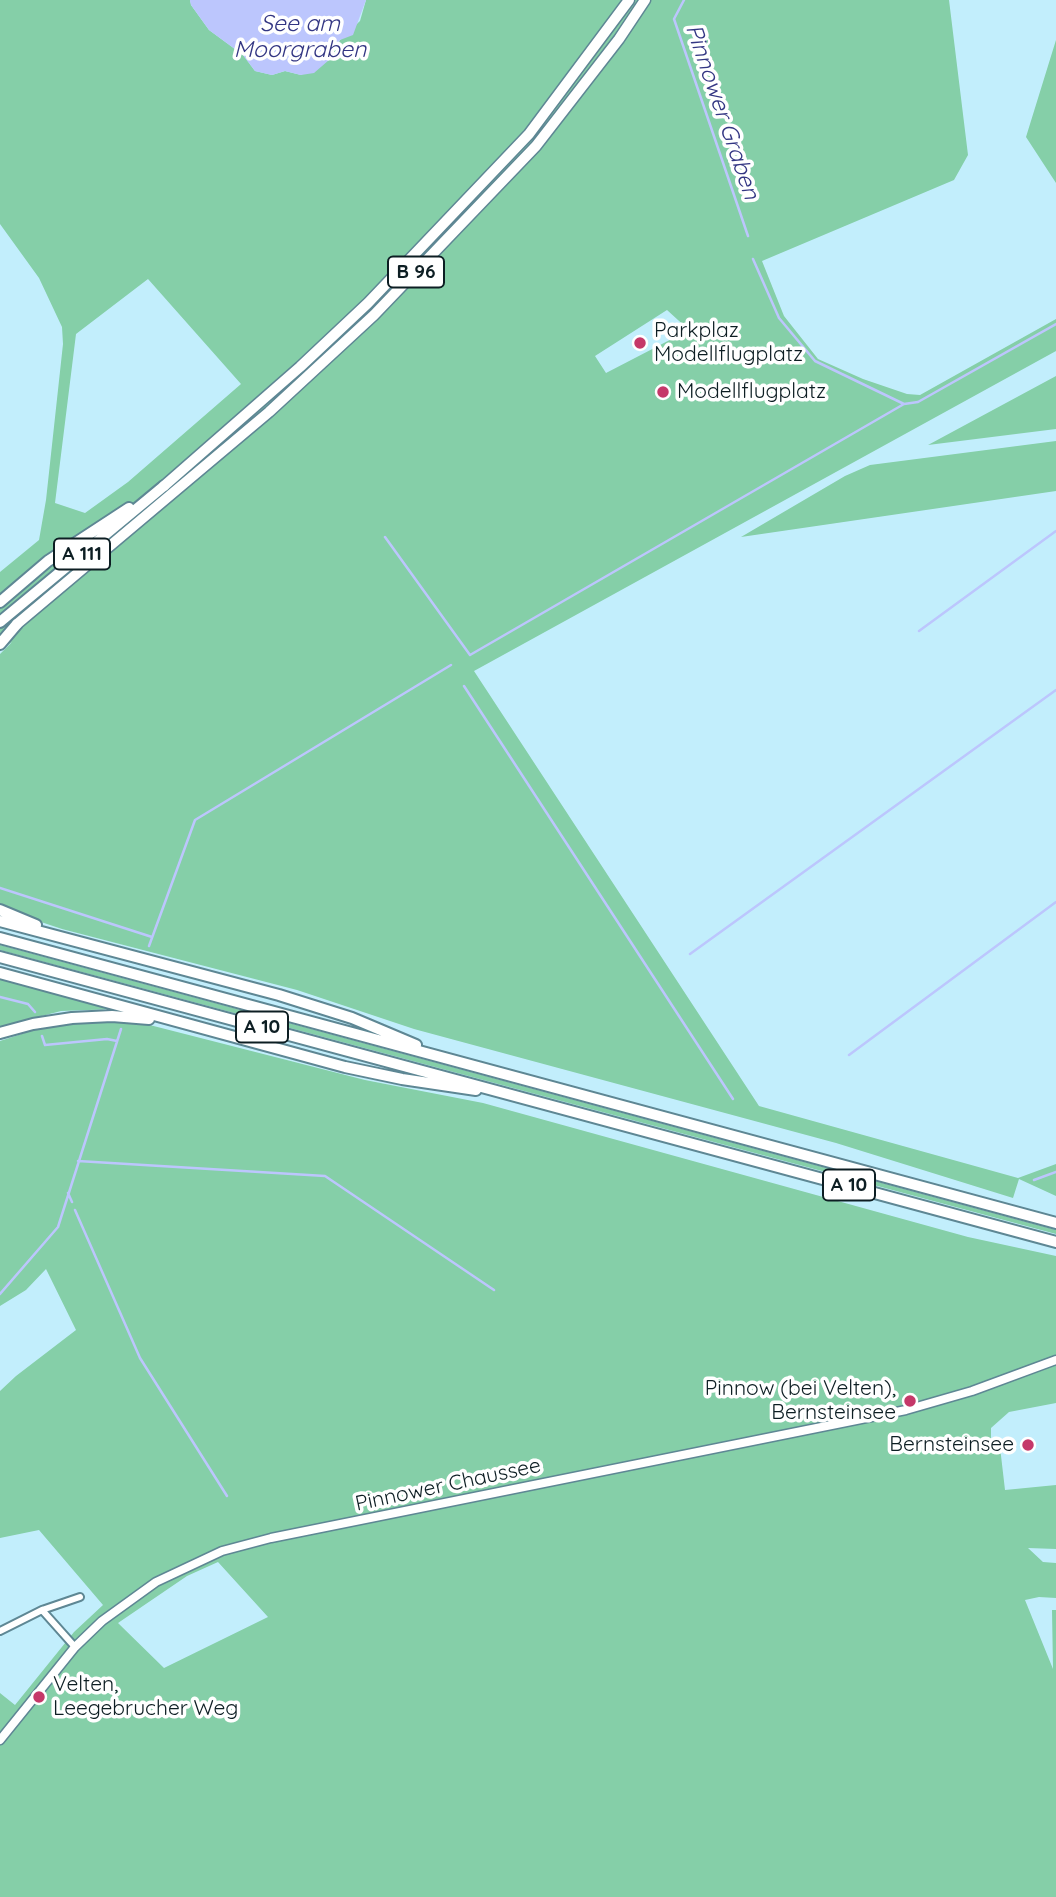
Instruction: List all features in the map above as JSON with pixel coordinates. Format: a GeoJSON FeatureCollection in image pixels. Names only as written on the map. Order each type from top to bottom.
{"type":"FeatureCollection","features":[{"type":"Feature","properties":{"kind":"highway","name":"B 96"},"geometry":{"type":"LineString","coordinates":[[164,486],[369,303],[529,134],[629,0]]}},
{"type":"Feature","properties":{"kind":"highway","name":"B 96"},"geometry":{"type":"LineString","coordinates":[[17,624],[270,412],[374,315],[536,146],[619,39],[645,0]]}},
{"type":"Feature","properties":{"kind":"highway"},"geometry":{"type":"LineString","coordinates":[[0,602],[54,557],[164,486]]}},
{"type":"Feature","properties":{"kind":"highway","name":"A 111"},"geometry":{"type":"LineString","coordinates":[[0,622],[164,486]]}},
{"type":"Feature","properties":{"kind":"highway"},"geometry":{"type":"LineString","coordinates":[[0,638],[17,624]]}},
{"type":"Feature","properties":{"kind":"highway"},"geometry":{"type":"LineString","coordinates":[[0,644],[17,624]]}},
{"type":"Feature","properties":{"kind":"highway"},"geometry":{"type":"LineString","coordinates":[[0,910],[115,951]]}},
{"type":"Feature","properties":{"kind":"highway"},"geometry":{"type":"LineString","coordinates":[[0,921],[334,1012],[451,1060]]}},
{"type":"Feature","properties":{"kind":"highway","name":"A 10"},"geometry":{"type":"LineString","coordinates":[[0,938],[1056,1223]]}},
{"type":"Feature","properties":{"kind":"highway","name":"A 10"},"geometry":{"type":"LineString","coordinates":[[0,957],[1056,1242]]}},
{"type":"Feature","properties":{"kind":"highway"},"geometry":{"type":"LineString","coordinates":[[0,973],[373,1073],[523,1097]]}},
{"type":"Feature","properties":{"kind":"highway"},"geometry":{"type":"LineString","coordinates":[[0,1033],[25,1025],[57,1020],[121,1016],[164,1021],[241,1039]]}},
{"type":"Feature","properties":{"kind":"main road","name":"Pinnower Chaussee"},"geometry":{"type":"LineString","coordinates":[[0,1740],[75,1647],[112,1612],[156,1582],[193,1563],[235,1547],[942,1401],[1056,1360]]}},
{"type":"Feature","properties":{"kind":"street"},"geometry":{"type":"LineString","coordinates":[[0,1631],[42,1610],[80,1597]]}},
{"type":"Feature","properties":{"kind":"street"},"geometry":{"type":"LineString","coordinates":[[42,1610],[75,1647]]}},
{"type":"Feature","properties":{"kind":"green space"},"geometry":{"type":"Polygon","coordinates":[[[0,0],[190,0],[209,30],[243,55],[255,71],[272,75],[285,71],[301,75],[329,60],[340,40],[360,21],[366,0],[949,0],[968,155],[954,180],[762,261],[784,316],[818,359],[863,379],[907,394],[920,395],[1056,319],[1056,351],[474,671],[759,1106],[1018,1178],[1056,1164],[1056,1196],[1019,1179],[1013,1198],[836,1143],[414,1029],[297,990],[62,929],[0,905],[0,654],[12,642],[0,650],[0,572],[39,540],[63,344],[62,327],[39,278],[0,224],[0,0]],[[148,279],[76,334],[55,503],[85,513],[128,482],[241,384],[148,279]],[[667,310],[595,356],[606,373],[689,330],[667,310]]]}},
{"type":"Feature","properties":{"kind":"green space"},"geometry":{"type":"Polygon","coordinates":[[[1056,40],[1056,183],[1026,137],[1056,40]]]}},
{"type":"Feature","properties":{"kind":"green space"},"geometry":{"type":"Polygon","coordinates":[[[1056,376],[1056,429],[928,445],[1056,376]]]}},
{"type":"Feature","properties":{"kind":"green space"},"geometry":{"type":"Polygon","coordinates":[[[1056,441],[1056,491],[741,537],[845,476],[870,465],[1056,441]]]}},
{"type":"Feature","properties":{"kind":"green space"},"geometry":{"type":"Polygon","coordinates":[[[0,924],[299,1005],[307,1009],[0,927],[0,924]]]}},
{"type":"Feature","properties":{"kind":"green space"},"geometry":{"type":"Polygon","coordinates":[[[0,945],[1056,1230],[1056,1234],[0,950],[0,945]]]}},
{"type":"Feature","properties":{"kind":"green space"},"geometry":{"type":"Polygon","coordinates":[[[0,977],[117,1009],[61,1011],[0,1027],[0,977]]]}},
{"type":"Feature","properties":{"kind":"green space"},"geometry":{"type":"Polygon","coordinates":[[[134,1021],[365,1080],[483,1103],[968,1237],[1056,1256],[1056,1403],[1009,1412],[991,1428],[991,1439],[1000,1447],[1005,1490],[1056,1485],[1056,1549],[1028,1548],[1043,1562],[1056,1563],[1056,1598],[1025,1600],[1053,1669],[1052,1610],[1056,1610],[1056,1897],[0,1897],[0,1693],[15,1705],[74,1632],[103,1605],[39,1530],[0,1538],[0,1391],[76,1330],[46,1269],[26,1290],[0,1306],[0,1041],[40,1028],[78,1022],[134,1021]],[[218,1562],[187,1576],[118,1623],[164,1668],[268,1617],[218,1562]]]}},
{"type":"Feature","properties":{"kind":"water","name":"See am Moorgraben"},"geometry":{"type":"Polygon","coordinates":[[[190,0],[366,0],[353,35],[340,40],[329,60],[314,73],[301,75],[285,71],[272,75],[255,71],[243,55],[209,30],[190,0]]]}},
{"type":"Feature","properties":{"kind":"waterway","name":"Pinnower Graben"},"geometry":{"type":"LineString","coordinates":[[684,0],[674,19],[748,236]]}},
{"type":"Feature","properties":{"kind":"waterway","name":"Pinnower Graben"},"geometry":{"type":"LineString","coordinates":[[753,259],[779,318],[815,361],[904,404],[918,402],[1056,324]]}},
{"type":"Feature","properties":{"kind":"waterway"},"geometry":{"type":"LineString","coordinates":[[385,537],[470,655],[904,404]]}},
{"type":"Feature","properties":{"kind":"waterway"},"geometry":{"type":"LineString","coordinates":[[919,631],[1056,531]]}},
{"type":"Feature","properties":{"kind":"waterway"},"geometry":{"type":"LineString","coordinates":[[149,946],[195,820],[451,665]]}},
{"type":"Feature","properties":{"kind":"waterway"},"geometry":{"type":"LineString","coordinates":[[464,686],[733,1099]]}},
{"type":"Feature","properties":{"kind":"waterway"},"geometry":{"type":"LineString","coordinates":[[690,954],[1056,690]]}},
{"type":"Feature","properties":{"kind":"waterway"},"geometry":{"type":"LineString","coordinates":[[0,888],[152,937]]}},
{"type":"Feature","properties":{"kind":"waterway"},"geometry":{"type":"LineString","coordinates":[[849,1055],[1056,902]]}},
{"type":"Feature","properties":{"kind":"waterway"},"geometry":{"type":"LineString","coordinates":[[0,997],[28,1004],[35,1012]]}},
{"type":"Feature","properties":{"kind":"waterway"},"geometry":{"type":"LineString","coordinates":[[0,1294],[58,1227],[121,1029]]}},
{"type":"Feature","properties":{"kind":"waterway"},"geometry":{"type":"LineString","coordinates":[[42,1036],[45,1045],[107,1039],[117,1041]]}},
{"type":"Feature","properties":{"kind":"waterway"},"geometry":{"type":"LineString","coordinates":[[78,1161],[325,1176],[494,1290]]}},
{"type":"Feature","properties":{"kind":"waterway"},"geometry":{"type":"LineString","coordinates":[[1034,1180],[1056,1172]]}},
{"type":"Feature","properties":{"kind":"waterway"},"geometry":{"type":"LineString","coordinates":[[68,1193],[72,1202]]}},
{"type":"Feature","properties":{"kind":"waterway"},"geometry":{"type":"LineString","coordinates":[[75,1210],[140,1358],[227,1496]]}},
{"type":"Feature","properties":{"kind":"place","name":"Parkplaz Modellflugplatz"},"geometry":{"type":"Point","coordinates":[640,343]}},
{"type":"Feature","properties":{"kind":"place","name":"Modellflugplatz"},"geometry":{"type":"Point","coordinates":[663,392]}},
{"type":"Feature","properties":{"kind":"place","name":"Pinnow (bei Velten), Bernsteinsee"},"geometry":{"type":"Point","coordinates":[910,1401]}},
{"type":"Feature","properties":{"kind":"place","name":"Bernsteinsee"},"geometry":{"type":"Point","coordinates":[1028,1445]}},
{"type":"Feature","properties":{"kind":"place","name":"Velten, Leegebrucher Weg"},"geometry":{"type":"Point","coordinates":[39,1697]}}]}
